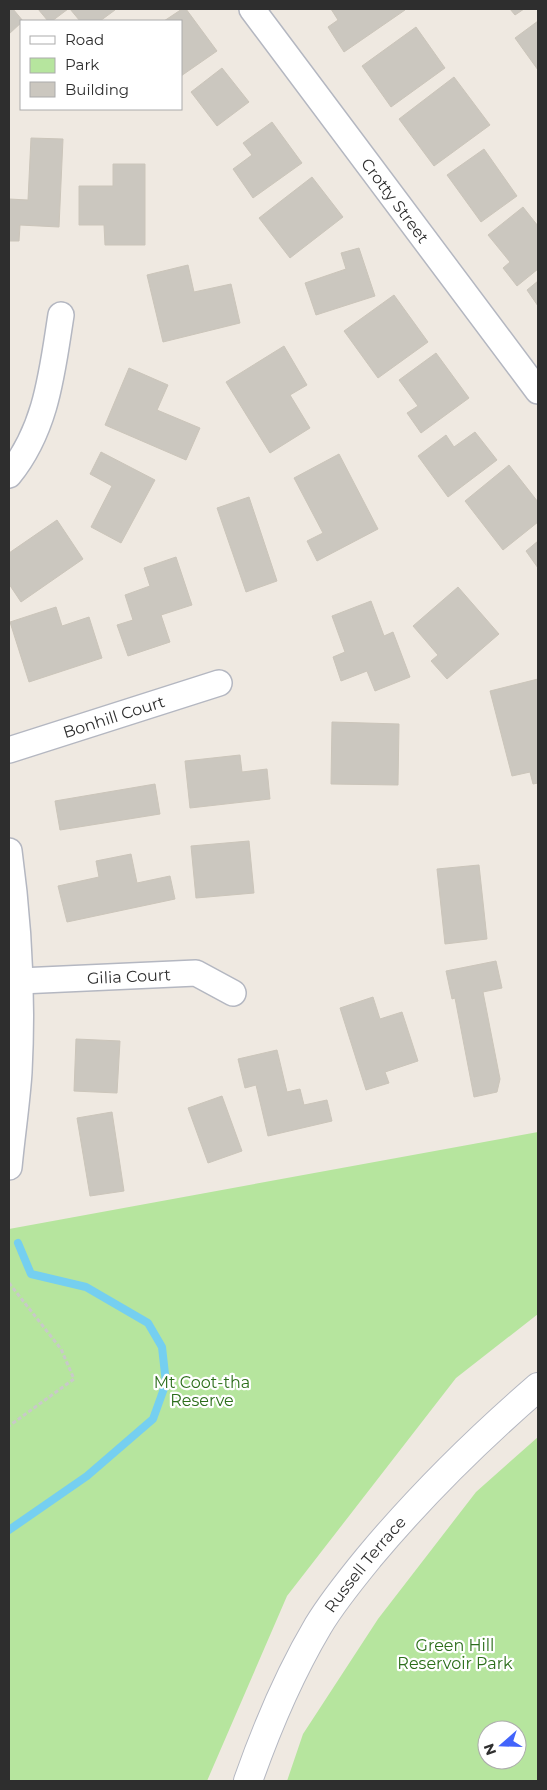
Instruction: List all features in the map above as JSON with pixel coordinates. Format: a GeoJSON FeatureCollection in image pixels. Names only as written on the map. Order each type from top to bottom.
{"type":"FeatureCollection","features":[{"type":"Feature","properties":{"kind":"main road","name":"Russell Terrace"},"geometry":{"type":"LineString","coordinates":[[248,1781],[282,1692],[319,1625],[354,1576],[402,1518],[490,1428],[538,1387]]}},
{"type":"Feature","properties":{"kind":"street","name":"Crotty Street"},"geometry":{"type":"LineString","coordinates":[[252,9],[538,391]]}},
{"type":"Feature","properties":{"kind":"street"},"geometry":{"type":"LineString","coordinates":[[9,475],[27,445],[42,413],[49,391],[61,314]]}},
{"type":"Feature","properties":{"kind":"street","name":"Bonhill Court"},"geometry":{"type":"LineString","coordinates":[[9,750],[219,683]]}},
{"type":"Feature","properties":{"kind":"street"},"geometry":{"type":"LineString","coordinates":[[9,851],[19,934],[20,981],[19,1074],[9,1166]]}},
{"type":"Feature","properties":{"kind":"street","name":"Gilia Court"},"geometry":{"type":"LineString","coordinates":[[20,981],[196,973],[233,993]]}},
{"type":"Feature","properties":{"kind":"path"},"geometry":{"type":"LineString","coordinates":[[9,1283],[62,1349],[74,1379],[9,1426]]}},
{"type":"Feature","properties":{"kind":"green space","name":"Mt Coot-tha Reserve"},"geometry":{"type":"Polygon","coordinates":[[[538,1132],[538,1314],[456,1378],[287,1596],[207,1781],[9,1781],[9,1229],[538,1132]]]}},
{"type":"Feature","properties":{"kind":"green space","name":"Green Hill Reservoir Park"},"geometry":{"type":"Polygon","coordinates":[[[538,1437],[538,1781],[287,1781],[303,1734],[378,1619],[476,1492],[538,1437]]]}},
{"type":"Feature","properties":{"kind":"building"},"geometry":{"type":"Polygon","coordinates":[[[9,9],[13,9],[22,20],[20,20],[20,24],[9,34],[9,9]]]}},
{"type":"Feature","properties":{"kind":"building"},"geometry":{"type":"Polygon","coordinates":[[[38,9],[68,9],[53,20],[47,20],[38,9]]]}},
{"type":"Feature","properties":{"kind":"building"},"geometry":{"type":"Polygon","coordinates":[[[70,9],[115,10],[101,20],[79,20],[70,9]]]}},
{"type":"Feature","properties":{"kind":"building"},"geometry":{"type":"Polygon","coordinates":[[[182,9],[186,9],[217,51],[182,75],[182,20],[166,20],[182,9]]]}},
{"type":"Feature","properties":{"kind":"building"},"geometry":{"type":"Polygon","coordinates":[[[331,9],[405,10],[344,52],[328,27],[338,20],[331,9]]]}},
{"type":"Feature","properties":{"kind":"building"},"geometry":{"type":"Polygon","coordinates":[[[510,9],[524,9],[515,15],[510,9]]]}},
{"type":"Feature","properties":{"kind":"building"},"geometry":{"type":"Polygon","coordinates":[[[538,21],[538,70],[515,38],[538,21]]]}},
{"type":"Feature","properties":{"kind":"building"},"geometry":{"type":"Polygon","coordinates":[[[416,27],[445,68],[391,107],[362,66],[416,27]]]}},
{"type":"Feature","properties":{"kind":"building"},"geometry":{"type":"Polygon","coordinates":[[[222,68],[249,102],[217,126],[191,92],[222,68]]]}},
{"type":"Feature","properties":{"kind":"building"},"geometry":{"type":"Polygon","coordinates":[[[454,77],[490,125],[434,166],[399,119],[454,77]]]}},
{"type":"Feature","properties":{"kind":"building"},"geometry":{"type":"Polygon","coordinates":[[[272,122],[302,163],[253,198],[233,169],[252,155],[243,143],[272,122]]]}},
{"type":"Feature","properties":{"kind":"building"},"geometry":{"type":"Polygon","coordinates":[[[31,138],[63,139],[59,227],[20,225],[19,241],[9,241],[9,199],[28,200],[31,138]]]}},
{"type":"Feature","properties":{"kind":"building"},"geometry":{"type":"Polygon","coordinates":[[[484,149],[517,196],[481,222],[447,175],[484,149]]]}},
{"type":"Feature","properties":{"kind":"building"},"geometry":{"type":"Polygon","coordinates":[[[113,164],[145,164],[145,245],[105,245],[104,225],[79,225],[79,186],[113,186],[113,164]]]}},
{"type":"Feature","properties":{"kind":"building"},"geometry":{"type":"Polygon","coordinates":[[[312,177],[343,217],[290,258],[259,218],[312,177]]]}},
{"type":"Feature","properties":{"kind":"building"},"geometry":{"type":"Polygon","coordinates":[[[523,207],[538,226],[538,269],[517,286],[503,268],[510,262],[488,235],[523,207]]]}},
{"type":"Feature","properties":{"kind":"building"},"geometry":{"type":"Polygon","coordinates":[[[359,248],[375,296],[316,315],[305,283],[346,269],[341,253],[359,248]]]}},
{"type":"Feature","properties":{"kind":"building"},"geometry":{"type":"Polygon","coordinates":[[[188,265],[194,292],[231,284],[240,323],[163,342],[147,275],[188,265]]]}},
{"type":"Feature","properties":{"kind":"building"},"geometry":{"type":"Polygon","coordinates":[[[538,281],[538,306],[527,290],[538,281]]]}},
{"type":"Feature","properties":{"kind":"building"},"geometry":{"type":"Polygon","coordinates":[[[394,295],[428,342],[378,378],[344,331],[394,295]]]}},
{"type":"Feature","properties":{"kind":"building"},"geometry":{"type":"Polygon","coordinates":[[[284,346],[307,385],[290,395],[310,428],[270,453],[226,382],[284,346]]]}},
{"type":"Feature","properties":{"kind":"building"},"geometry":{"type":"Polygon","coordinates":[[[436,353],[469,398],[421,433],[407,413],[418,406],[399,380],[436,353]]]}},
{"type":"Feature","properties":{"kind":"building"},"geometry":{"type":"Polygon","coordinates":[[[129,368],[168,385],[157,410],[200,428],[186,460],[105,425],[129,368]]]}},
{"type":"Feature","properties":{"kind":"building"},"geometry":{"type":"Polygon","coordinates":[[[475,432],[497,460],[448,497],[418,456],[446,435],[454,447],[475,432]]]}},
{"type":"Feature","properties":{"kind":"building"},"geometry":{"type":"Polygon","coordinates":[[[101,452],[155,480],[121,543],[91,527],[112,486],[90,474],[101,452]]]}},
{"type":"Feature","properties":{"kind":"building"},"geometry":{"type":"Polygon","coordinates":[[[339,454],[378,529],[317,561],[307,541],[323,533],[294,478],[339,454]]]}},
{"type":"Feature","properties":{"kind":"building"},"geometry":{"type":"Polygon","coordinates":[[[509,465],[538,502],[538,522],[503,550],[465,501],[509,465]]]}},
{"type":"Feature","properties":{"kind":"building"},"geometry":{"type":"Polygon","coordinates":[[[249,497],[277,581],[246,592],[217,508],[249,497]]]}},
{"type":"Feature","properties":{"kind":"building"},"geometry":{"type":"Polygon","coordinates":[[[57,520],[83,559],[21,602],[9,584],[9,553],[57,520]]]}},
{"type":"Feature","properties":{"kind":"building"},"geometry":{"type":"Polygon","coordinates":[[[538,541],[538,568],[526,551],[538,541]]]}},
{"type":"Feature","properties":{"kind":"building"},"geometry":{"type":"Polygon","coordinates":[[[176,557],[192,605],[161,615],[170,642],[128,656],[117,625],[133,620],[125,595],[150,586],[144,568],[176,557]]]}},
{"type":"Feature","properties":{"kind":"building"},"geometry":{"type":"Polygon","coordinates":[[[458,587],[499,634],[447,679],[431,661],[438,655],[413,626],[458,587]]]}},
{"type":"Feature","properties":{"kind":"building"},"geometry":{"type":"Polygon","coordinates":[[[371,601],[384,636],[393,632],[410,677],[375,691],[367,671],[341,681],[333,657],[345,652],[332,616],[371,601]]]}},
{"type":"Feature","properties":{"kind":"building"},"geometry":{"type":"Polygon","coordinates":[[[56,607],[62,626],[89,617],[102,658],[29,682],[10,622],[56,607]]]}},
{"type":"Feature","properties":{"kind":"building"},"geometry":{"type":"Polygon","coordinates":[[[538,679],[538,783],[533,784],[530,772],[512,776],[490,691],[538,679]]]}},
{"type":"Feature","properties":{"kind":"building"},"geometry":{"type":"Polygon","coordinates":[[[332,722],[399,724],[398,785],[331,784],[332,722]]]}},
{"type":"Feature","properties":{"kind":"building"},"geometry":{"type":"Polygon","coordinates":[[[240,755],[242,772],[267,769],[270,799],[190,808],[185,761],[240,755]]]}},
{"type":"Feature","properties":{"kind":"building"},"geometry":{"type":"Polygon","coordinates":[[[155,784],[160,814],[60,830],[55,801],[155,784]]]}},
{"type":"Feature","properties":{"kind":"building"},"geometry":{"type":"Polygon","coordinates":[[[249,841],[254,893],[196,898],[191,846],[249,841]]]}},
{"type":"Feature","properties":{"kind":"building"},"geometry":{"type":"Polygon","coordinates":[[[131,854],[137,883],[170,876],[175,899],[67,922],[58,886],[99,877],[96,861],[131,854]]]}},
{"type":"Feature","properties":{"kind":"building"},"geometry":{"type":"Polygon","coordinates":[[[479,865],[487,939],[445,944],[437,869],[479,865]]]}},
{"type":"Feature","properties":{"kind":"building"},"geometry":{"type":"Polygon","coordinates":[[[496,961],[502,988],[483,992],[500,1079],[497,1092],[474,1097],[455,998],[452,999],[446,971],[496,961]]]}},
{"type":"Feature","properties":{"kind":"building"},"geometry":{"type":"Polygon","coordinates":[[[373,997],[380,1019],[402,1012],[418,1061],[385,1072],[389,1083],[366,1090],[340,1008],[373,997]]]}},
{"type":"Feature","properties":{"kind":"building"},"geometry":{"type":"Polygon","coordinates":[[[76,1039],[120,1041],[117,1093],[74,1091],[76,1039]]]}},
{"type":"Feature","properties":{"kind":"building"},"geometry":{"type":"Polygon","coordinates":[[[277,1050],[287,1092],[300,1089],[304,1105],[327,1100],[332,1121],[268,1136],[256,1085],[245,1088],[238,1059],[277,1050]]]}},
{"type":"Feature","properties":{"kind":"building"},"geometry":{"type":"Polygon","coordinates":[[[222,1096],[242,1151],[208,1163],[188,1108],[222,1096]]]}},
{"type":"Feature","properties":{"kind":"building"},"geometry":{"type":"Polygon","coordinates":[[[112,1112],[124,1191],[90,1196],[77,1118],[112,1112]]]}},
{"type":"Feature","properties":{"kind":"waterway"},"geometry":{"type":"LineString","coordinates":[[9,1530],[87,1476],[153,1419],[166,1383],[162,1347],[148,1323],[86,1287],[31,1274],[18,1243]]}}]}
